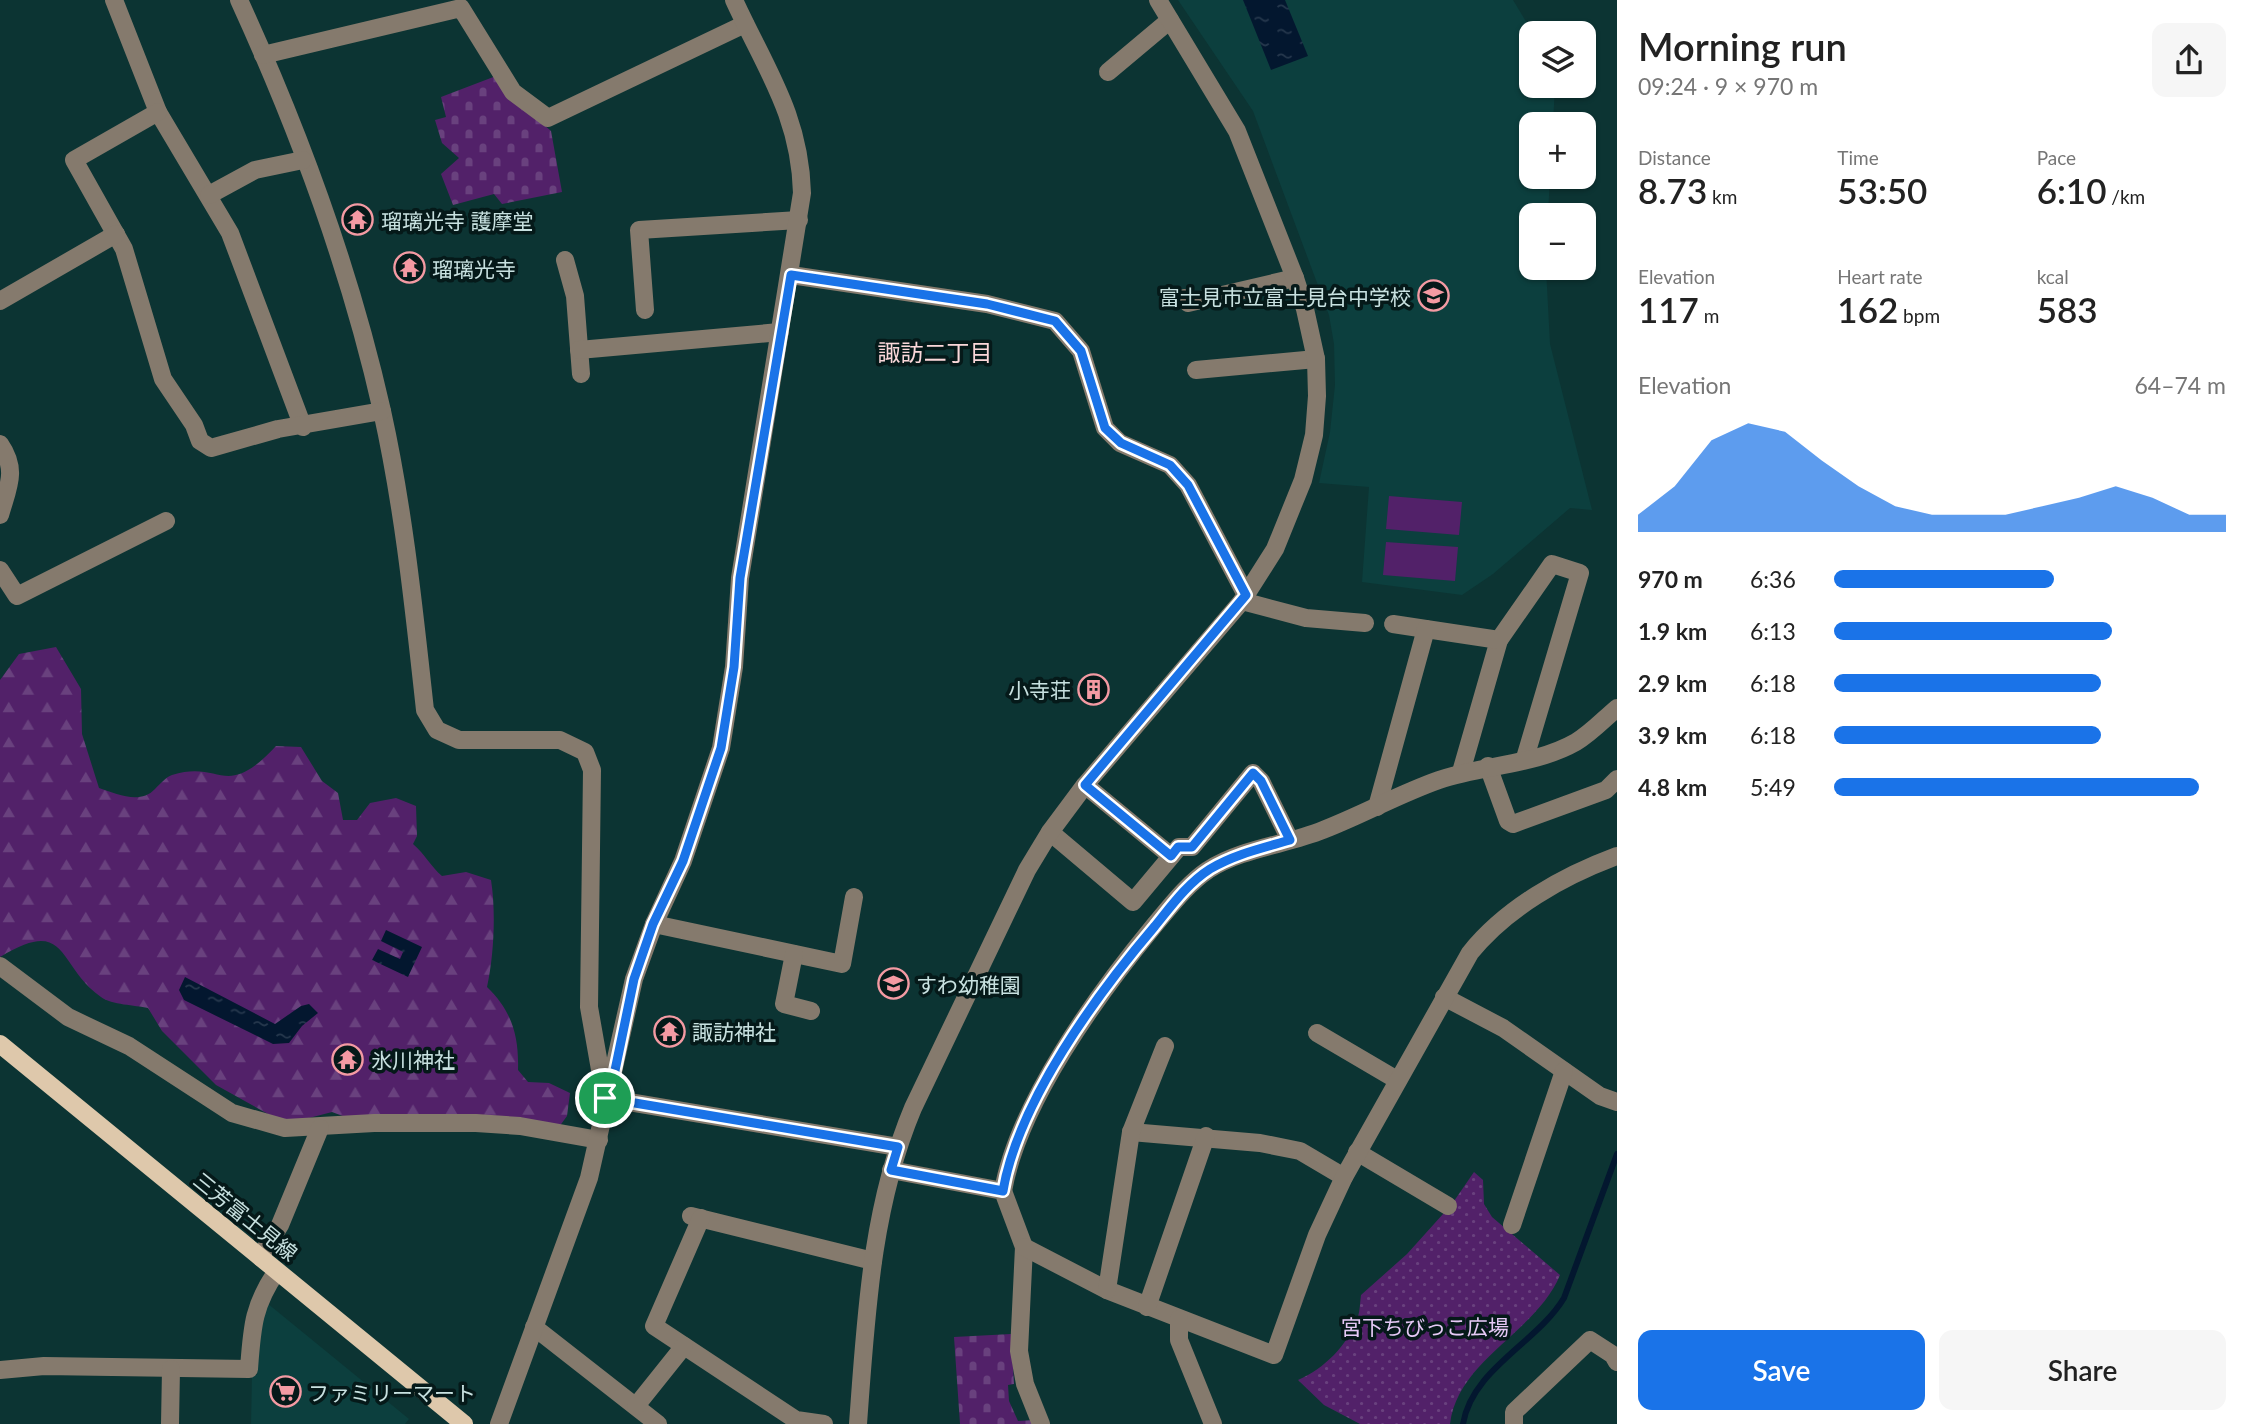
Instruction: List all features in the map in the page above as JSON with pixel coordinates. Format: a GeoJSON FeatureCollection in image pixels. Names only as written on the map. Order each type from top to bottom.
{"type":"FeatureCollection","features":[{"type":"Feature","properties":{"kind":"main road","name":"三芳富士見線"},"geometry":{"type":"LineString","coordinates":[[0,1044],[464,1424]]}},
{"type":"Feature","properties":{"kind":"street"},"geometry":{"type":"LineString","coordinates":[[114,0],[158,112],[230,233],[303,427]]}},
{"type":"Feature","properties":{"kind":"street"},"geometry":{"type":"LineString","coordinates":[[239,0],[263,55],[352,295],[382,411],[410,570],[425,710],[437,730],[458,740],[560,740],[585,752],[592,770],[589,1006],[605,1098]]}},
{"type":"Feature","properties":{"kind":"street"},"geometry":{"type":"LineString","coordinates":[[499,1424],[589,1178],[634,979],[653,924],[683,861],[721,748],[734,667],[740,578],[799,220],[801,168],[785,102],[734,0]]}},
{"type":"Feature","properties":{"kind":"street"},"geometry":{"type":"LineString","coordinates":[[858,1424],[879,1215],[898,1147],[970,986],[1027,870],[1050,832],[1085,785],[1244,598],[1275,549],[1303,480],[1314,435],[1316,359],[1305,309],[1294,278],[1237,131],[1158,0]]}},
{"type":"Feature","properties":{"kind":"street"},"geometry":{"type":"LineString","coordinates":[[263,55],[461,8],[513,92],[548,118],[745,24]]}},
{"type":"Feature","properties":{"kind":"street"},"geometry":{"type":"LineString","coordinates":[[1108,72],[1170,20]]}},
{"type":"Feature","properties":{"kind":"street"},"geometry":{"type":"LineString","coordinates":[[158,112],[74,160],[124,248],[163,379],[194,425],[200,441],[211,448],[278,429],[303,427],[382,411]]}},
{"type":"Feature","properties":{"kind":"street"},"geometry":{"type":"LineString","coordinates":[[209,195],[255,170],[303,160]]}},
{"type":"Feature","properties":{"kind":"street"},"geometry":{"type":"LineString","coordinates":[[645,310],[639,230],[799,220]]}},
{"type":"Feature","properties":{"kind":"street"},"geometry":{"type":"LineString","coordinates":[[0,301],[116,234]]}},
{"type":"Feature","properties":{"kind":"street"},"geometry":{"type":"LineString","coordinates":[[565,260],[575,296],[581,374]]}},
{"type":"Feature","properties":{"kind":"street"},"geometry":{"type":"LineString","coordinates":[[791,275],[987,304],[1055,321],[1081,351],[1105,428],[1121,443],[1170,465],[1188,485],[1244,598],[1306,618],[1366,623]]}},
{"type":"Feature","properties":{"kind":"street"},"geometry":{"type":"LineString","coordinates":[[1184,298],[1188,303],[1294,278]]}},
{"type":"Feature","properties":{"kind":"street"},"geometry":{"type":"LineString","coordinates":[[579,350],[779,332]]}},
{"type":"Feature","properties":{"kind":"street"},"geometry":{"type":"LineString","coordinates":[[1196,370],[1316,359]]}},
{"type":"Feature","properties":{"kind":"street"},"geometry":{"type":"LineString","coordinates":[[0,444],[10,458],[12,474],[0,515]]}},
{"type":"Feature","properties":{"kind":"street"},"geometry":{"type":"LineString","coordinates":[[0,570],[17,596],[166,521]]}},
{"type":"Feature","properties":{"kind":"street"},"geometry":{"type":"LineString","coordinates":[[1461,772],[1499,640],[1552,564],[1580,573],[1525,758]]}},
{"type":"Feature","properties":{"kind":"street"},"geometry":{"type":"LineString","coordinates":[[1393,624],[1499,640]]}},
{"type":"Feature","properties":{"kind":"street"},"geometry":{"type":"LineString","coordinates":[[1377,807],[1426,629]]}},
{"type":"Feature","properties":{"kind":"street"},"geometry":{"type":"LineString","coordinates":[[1041,1424],[1025,1384],[1019,1351],[1024,1247],[1003,1191],[1013,1152],[1045,1085],[1071,1040],[1130,955],[1187,888],[1209,870],[1231,858],[1322,831],[1461,772],[1556,751],[1578,741],[1617,708]]}},
{"type":"Feature","properties":{"kind":"street"},"geometry":{"type":"LineString","coordinates":[[1488,766],[1508,821],[1513,824],[1606,790],[1617,779]]}},
{"type":"Feature","properties":{"kind":"street"},"geometry":{"type":"LineString","coordinates":[[1050,832],[1133,902],[1178,847],[1192,847],[1253,773],[1261,781],[1290,840]]}},
{"type":"Feature","properties":{"kind":"street"},"geometry":{"type":"LineString","coordinates":[[1085,785],[1171,856]]}},
{"type":"Feature","properties":{"kind":"street"},"geometry":{"type":"LineString","coordinates":[[1024,1247],[1107,1290],[1274,1355],[1317,1235],[1344,1177],[1470,953],[1490,928],[1573,872],[1617,856]]}},
{"type":"Feature","properties":{"kind":"street"},"geometry":{"type":"LineString","coordinates":[[653,924],[842,964],[854,897]]}},
{"type":"Feature","properties":{"kind":"street"},"geometry":{"type":"LineString","coordinates":[[794,954],[784,1004],[811,1010]]}},
{"type":"Feature","properties":{"kind":"street"},"geometry":{"type":"LineString","coordinates":[[0,966],[68,1017],[129,1046],[232,1113],[285,1128],[374,1123],[476,1123],[520,1126],[598,1140]]}},
{"type":"Feature","properties":{"kind":"street"},"geometry":{"type":"LineString","coordinates":[[1444,997],[1503,1028],[1600,1096],[1617,1102]]}},
{"type":"Feature","properties":{"kind":"street"},"geometry":{"type":"LineString","coordinates":[[1317,1033],[1397,1080]]}},
{"type":"Feature","properties":{"kind":"street"},"geometry":{"type":"LineString","coordinates":[[1107,1290],[1131,1132],[1164,1046]]}},
{"type":"Feature","properties":{"kind":"street"},"geometry":{"type":"LineString","coordinates":[[1513,1225],[1564,1071]]}},
{"type":"Feature","properties":{"kind":"street"},"geometry":{"type":"LineString","coordinates":[[605,1098],[898,1147]]}},
{"type":"Feature","properties":{"kind":"street"},"geometry":{"type":"LineString","coordinates":[[260,1257],[280,1225],[320,1128]]}},
{"type":"Feature","properties":{"kind":"street"},"geometry":{"type":"LineString","coordinates":[[1131,1132],[1206,1136],[1300,1151],[1344,1177]]}},
{"type":"Feature","properties":{"kind":"street"},"geometry":{"type":"LineString","coordinates":[[1147,1307],[1206,1136]]}},
{"type":"Feature","properties":{"kind":"street"},"geometry":{"type":"LineString","coordinates":[[1357,1152],[1448,1206]]}},
{"type":"Feature","properties":{"kind":"street"},"geometry":{"type":"LineString","coordinates":[[891,1170],[1003,1191]]}},
{"type":"Feature","properties":{"kind":"street"},"geometry":{"type":"LineString","coordinates":[[824,1424],[796,1420],[654,1326],[696,1217],[873,1261]]}},
{"type":"Feature","properties":{"kind":"street"},"geometry":{"type":"LineString","coordinates":[[0,1370],[44,1366],[249,1369],[253,1320],[258,1300],[277,1271]]}},
{"type":"Feature","properties":{"kind":"street"},"geometry":{"type":"LineString","coordinates":[[1178,1319],[1179,1339],[1213,1424]]}},
{"type":"Feature","properties":{"kind":"street"},"geometry":{"type":"LineString","coordinates":[[534,1328],[658,1424]]}},
{"type":"Feature","properties":{"kind":"street"},"geometry":{"type":"LineString","coordinates":[[1514,1424],[1514,1412],[1590,1340],[1613,1355],[1617,1362]]}},
{"type":"Feature","properties":{"kind":"street"},"geometry":{"type":"LineString","coordinates":[[636,1406],[684,1346]]}},
{"type":"Feature","properties":{"kind":"street"},"geometry":{"type":"LineString","coordinates":[[170,1424],[171,1369]]}},
{"type":"Feature","properties":{"kind":"shaded area","name":"富士見市立富士見台中学校"},"geometry":{"type":"Polygon","coordinates":[[[1178,0],[1513,0],[1526,21],[1519,21],[1519,98],[1554,98],[1554,112],[1519,112],[1519,189],[1549,189],[1549,203],[1519,203],[1519,280],[1547,280],[1550,344],[1592,510],[1570,508],[1493,574],[1462,595],[1362,582],[1369,487],[1319,483],[1330,432],[1335,385],[1334,344],[1329,315],[1253,111],[1178,0]]]}},
{"type":"Feature","properties":{"kind":"shaded area"},"geometry":{"type":"Polygon","coordinates":[[[267,1303],[409,1419],[405,1424],[251,1424],[252,1375],[257,1375],[261,1320],[267,1303]]]}},
{"type":"Feature","properties":{"kind":"green space"},"geometry":{"type":"Polygon","coordinates":[[[496,76],[511,96],[551,131],[562,192],[502,204],[494,194],[453,205],[441,174],[459,158],[442,143],[435,120],[446,117],[441,97],[496,76]]]}},
{"type":"Feature","properties":{"kind":"green space"},"geometry":{"type":"Polygon","coordinates":[[[1389,496],[1462,502],[1459,535],[1386,529],[1389,496]]]}},
{"type":"Feature","properties":{"kind":"green space"},"geometry":{"type":"Polygon","coordinates":[[[1386,542],[1458,547],[1455,581],[1383,575],[1386,542]]]}},
{"type":"Feature","properties":{"kind":"green space"},"geometry":{"type":"Polygon","coordinates":[[[56,647],[81,689],[82,734],[99,788],[128,797],[142,796],[149,794],[172,775],[189,771],[233,776],[259,763],[276,746],[301,747],[322,781],[338,793],[343,820],[357,820],[370,803],[396,798],[416,806],[417,836],[413,844],[442,876],[466,872],[491,880],[494,934],[487,987],[503,1005],[512,1025],[517,1046],[518,1070],[528,1082],[549,1083],[570,1093],[567,1116],[559,1127],[348,1118],[332,1112],[286,1124],[216,1085],[162,1031],[148,1008],[117,1003],[101,997],[87,984],[60,949],[50,943],[39,941],[22,945],[0,957],[0,680],[19,654],[56,647]]]}},
{"type":"Feature","properties":{"kind":"green space","name":"宮下ちびっこ広場"},"geometry":{"type":"Polygon","coordinates":[[[1474,1172],[1483,1180],[1484,1204],[1492,1217],[1560,1275],[1549,1295],[1534,1314],[1467,1381],[1456,1401],[1450,1424],[1360,1424],[1324,1405],[1298,1380],[1334,1355],[1354,1327],[1361,1295],[1407,1254],[1452,1204],[1474,1172]]]}},
{"type":"Feature","properties":{"kind":"green space"},"geometry":{"type":"Polygon","coordinates":[[[1011,1334],[1014,1384],[1008,1385],[1009,1401],[1018,1421],[1034,1420],[1036,1424],[960,1424],[954,1337],[1011,1334]]]}},
{"type":"Feature","properties":{"kind":"water"},"geometry":{"type":"Polygon","coordinates":[[[1243,0],[1285,0],[1308,56],[1271,70],[1243,0]]]}},
{"type":"Feature","properties":{"kind":"water"},"geometry":{"type":"Polygon","coordinates":[[[386,930],[422,947],[408,977],[372,960],[378,949],[400,959],[403,952],[381,941],[386,930]]]}},
{"type":"Feature","properties":{"kind":"water"},"geometry":{"type":"Polygon","coordinates":[[[185,977],[275,1024],[301,1006],[309,1004],[318,1013],[302,1026],[289,1043],[273,1044],[184,1000],[179,990],[185,977]]]}},
{"type":"Feature","properties":{"kind":"waterway"},"geometry":{"type":"LineString","coordinates":[[1463,1424],[1479,1387],[1538,1329],[1564,1298],[1617,1154]]}},
{"type":"Feature","properties":{"kind":"place","name":"瑠璃光寺 護摩堂"},"geometry":{"type":"Point","coordinates":[358,220]}},
{"type":"Feature","properties":{"kind":"place","name":"瑠璃光寺"},"geometry":{"type":"Point","coordinates":[409,268]}},
{"type":"Feature","properties":{"kind":"place","name":"富士見市立富士見台中学校"},"geometry":{"type":"Point","coordinates":[1434,296]}},
{"type":"Feature","properties":{"kind":"place","name":"小寺荘"},"geometry":{"type":"Point","coordinates":[1094,689]}},
{"type":"Feature","properties":{"kind":"place","name":"すわ幼稚園"},"geometry":{"type":"Point","coordinates":[893,984]}},
{"type":"Feature","properties":{"kind":"place","name":"諏訪神社"},"geometry":{"type":"Point","coordinates":[669,1031]}},
{"type":"Feature","properties":{"kind":"place","name":"氷川神社"},"geometry":{"type":"Point","coordinates":[348,1059]}},
{"type":"Feature","properties":{"kind":"place","name":"ファミリーマート"},"geometry":{"type":"Point","coordinates":[285,1392]}},
{"type":"Feature","properties":{"kind":"district","name":"諏訪二丁目"},"geometry":{"type":"Point","coordinates":[935,352]}},
{"type":"Feature","properties":{"kind":"route"},"geometry":{"type":"LineString","coordinates":[[791,275],[987,304],[1046,316],[1055,321],[1081,351],[1105,428],[1121,443],[1170,465],[1188,485],[1246,595],[1085,785],[1171,856],[1178,847],[1192,847],[1253,773],[1261,781],[1290,840],[1231,858],[1209,870],[1187,888],[1130,955],[1071,1040],[1045,1085],[1013,1152],[1003,1191],[891,1170],[898,1147],[605,1098],[613,1080],[634,979],[653,924],[683,861],[721,748],[734,667],[740,578],[759,477],[779,332],[791,275]]}}]}
